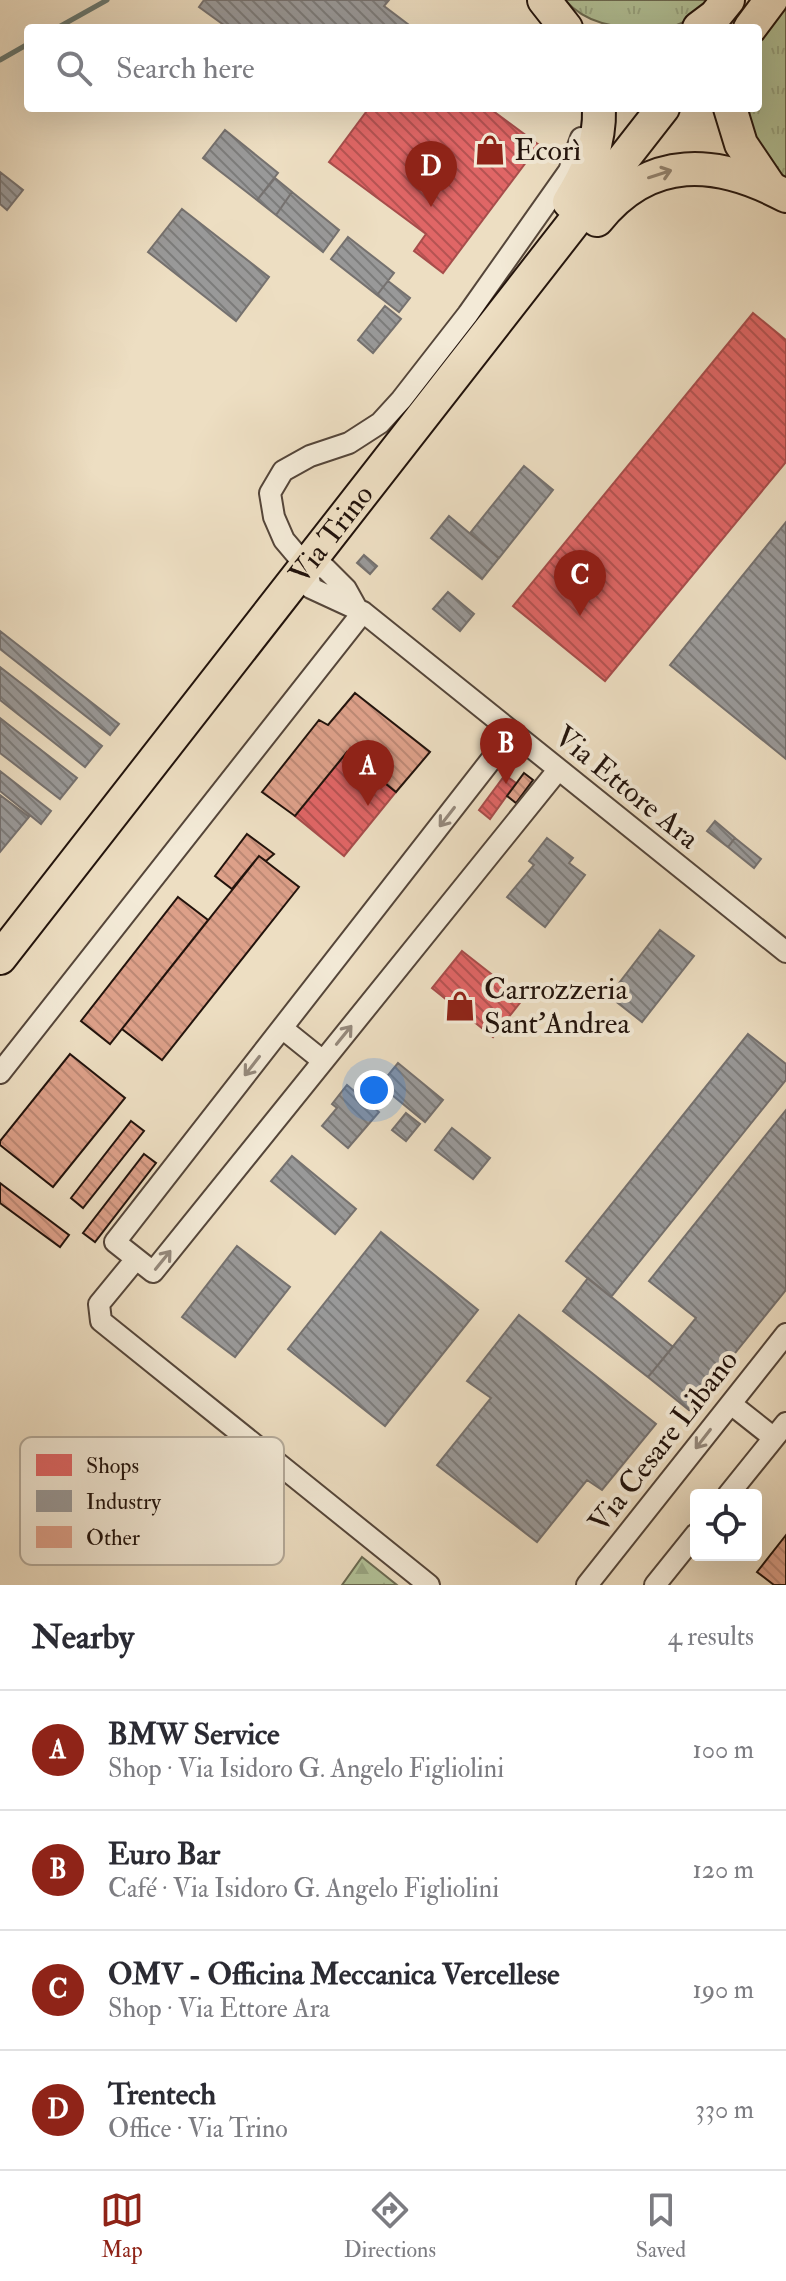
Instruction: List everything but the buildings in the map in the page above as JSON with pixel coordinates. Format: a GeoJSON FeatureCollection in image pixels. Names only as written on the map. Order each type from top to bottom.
{"type":"FeatureCollection","features":[{"type":"Feature","properties":{"kind":"main road"},"geometry":{"type":"LineString","coordinates":[[704,24],[728,0]]}},
{"type":"Feature","properties":{"kind":"main road"},"geometry":{"type":"LineString","coordinates":[[731,24],[750,0]]}},
{"type":"Feature","properties":{"kind":"main road"},"geometry":{"type":"LineString","coordinates":[[753,24],[771,0]]}},
{"type":"Feature","properties":{"kind":"main road"},"geometry":{"type":"LineString","coordinates":[[483,340],[511,281],[585,178],[595,151],[599,112]]}},
{"type":"Feature","properties":{"kind":"main road","name":"Via Trino"},"geometry":{"type":"LineString","coordinates":[[0,958],[660,112]]}},
{"type":"Feature","properties":{"kind":"main road"},"geometry":{"type":"LineString","coordinates":[[731,112],[741,144],[778,192]]}},
{"type":"Feature","properties":{"kind":"main road"},"geometry":{"type":"LineString","coordinates":[[483,340],[534,298],[611,202],[650,177],[689,168],[712,169],[778,192]]}},
{"type":"Feature","properties":{"kind":"street"},"geometry":{"type":"LineString","coordinates":[[306,566],[284,540],[274,517],[270,493],[283,471],[310,456],[349,443],[380,423],[401,400],[468,314],[569,171],[581,138]]}},
{"type":"Feature","properties":{"kind":"street","name":"Via Ettore Ara"},"geometry":{"type":"LineString","coordinates":[[306,566],[311,588],[360,610],[786,952]]}},
{"type":"Feature","properties":{"kind":"street"},"geometry":{"type":"LineString","coordinates":[[0,1073],[360,610]]}},
{"type":"Feature","properties":{"kind":"street"},"geometry":{"type":"LineString","coordinates":[[512,733],[115,1242],[136,1259],[153,1272],[558,770]]}},
{"type":"Feature","properties":{"kind":"street"},"geometry":{"type":"LineString","coordinates":[[282,1028],[323,1061]]}},
{"type":"Feature","properties":{"kind":"street"},"geometry":{"type":"LineString","coordinates":[[136,1259],[99,1304],[101,1321],[245,1437]]}},
{"type":"Feature","properties":{"kind":"street","name":"Via Cesare Libano"},"geometry":{"type":"LineString","coordinates":[[587,1585],[786,1334]]}},
{"type":"Feature","properties":{"kind":"street"},"geometry":{"type":"LineString","coordinates":[[731,1404],[780,1431],[733,1489]]}},
{"type":"Feature","properties":{"kind":"street"},"geometry":{"type":"LineString","coordinates":[[284,1468],[429,1585]]}},
{"type":"Feature","properties":{"kind":"street"},"geometry":{"type":"LineString","coordinates":[[655,1585],[690,1541]]}},
{"type":"Feature","properties":{"kind":"green space"},"geometry":{"type":"Polygon","coordinates":[[[565,0],[711,0],[679,24],[607,24],[573,8],[565,0]]]}},
{"type":"Feature","properties":{"kind":"green space"},"geometry":{"type":"Polygon","coordinates":[[[786,0],[786,181],[766,165],[744,112],[762,112],[762,33],[786,0]]]}},
{"type":"Feature","properties":{"kind":"green space"},"geometry":{"type":"Polygon","coordinates":[[[362,1557],[397,1585],[342,1585],[362,1557]]]}},
{"type":"Feature","properties":{"kind":"waterway"},"geometry":{"type":"LineString","coordinates":[[64,24],[107,0]]}},
{"type":"Feature","properties":{"kind":"waterway"},"geometry":{"type":"LineString","coordinates":[[0,60],[24,46]]}},
{"type":"Feature","properties":{"kind":"place","name":"Ecorì"},"geometry":{"type":"Point","coordinates":[490,150]}},
{"type":"Feature","properties":{"kind":"place","name":"Trentech"},"geometry":{"type":"Point","coordinates":[431,207]}},
{"type":"Feature","properties":{"kind":"place","name":"OMV - Officina Meccanica Vercellese"},"geometry":{"type":"Point","coordinates":[580,616]}},
{"type":"Feature","properties":{"kind":"place","name":"Euro Bar"},"geometry":{"type":"Point","coordinates":[506,784]}},
{"type":"Feature","properties":{"kind":"place","name":"BMW Service"},"geometry":{"type":"Point","coordinates":[368,806]}},
{"type":"Feature","properties":{"kind":"place","name":"Carrozzeria Sant'Andrea"},"geometry":{"type":"Point","coordinates":[460,1006]}}]}
